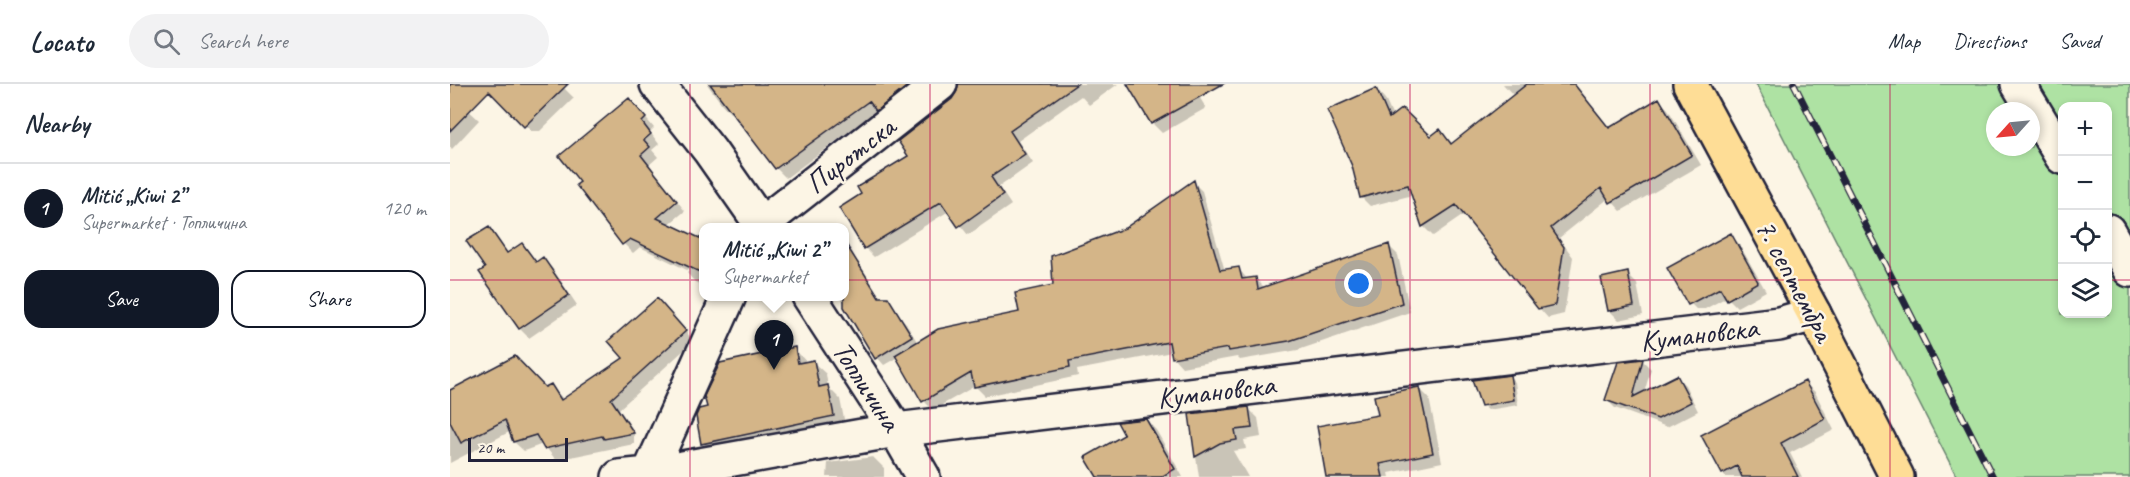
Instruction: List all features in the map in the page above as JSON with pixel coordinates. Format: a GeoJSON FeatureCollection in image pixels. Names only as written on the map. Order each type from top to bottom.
{"type":"FeatureCollection","features":[{"type":"Feature","properties":{"kind":"main road","name":"7. септембра"},"geometry":{"type":"LineString","coordinates":[[1690,84],[1814,314],[1897,477]]}},
{"type":"Feature","properties":{"kind":"street"},"geometry":{"type":"LineString","coordinates":[[657,84],[710,151],[760,223]]}},
{"type":"Feature","properties":{"kind":"street","name":"Пиротска"},"geometry":{"type":"LineString","coordinates":[[766,223],[940,84]]}},
{"type":"Feature","properties":{"kind":"street"},"geometry":{"type":"LineString","coordinates":[[2018,84],[2061,156]]}},
{"type":"Feature","properties":{"kind":"street"},"geometry":{"type":"LineString","coordinates":[[634,476],[727,301]]}},
{"type":"Feature","properties":{"kind":"street","name":"Топличина"},"geometry":{"type":"LineString","coordinates":[[811,301],[896,430],[923,477]]}},
{"type":"Feature","properties":{"kind":"street","name":"Кумановска"},"geometry":{"type":"LineString","coordinates":[[634,476],[896,430],[1779,324],[1814,314]]}},
{"type":"Feature","properties":{"kind":"green space"},"geometry":{"type":"Polygon","coordinates":[[[1756,84],[2130,84],[2130,477],[1957,477],[1756,84]]]}},
{"type":"Feature","properties":{"kind":"building"},"geometry":{"type":"Polygon","coordinates":[[[450,84],[568,84],[524,127],[489,91],[450,131],[450,84]]]}},
{"type":"Feature","properties":{"kind":"building"},"geometry":{"type":"Polygon","coordinates":[[[710,84],[910,84],[876,111],[869,101],[775,169],[710,84]]]}},
{"type":"Feature","properties":{"kind":"building"},"geometry":{"type":"Polygon","coordinates":[[[958,84],[1077,84],[1010,131],[1025,154],[991,177],[1003,195],[958,227],[941,202],[864,249],[839,208],[861,194],[857,187],[908,156],[898,141],[952,99],[958,84]]]}},
{"type":"Feature","properties":{"kind":"building"},"geometry":{"type":"Polygon","coordinates":[[[1127,84],[1223,84],[1151,124],[1127,84]]]}},
{"type":"Feature","properties":{"kind":"building"},"geometry":{"type":"Polygon","coordinates":[[[1527,84],[1574,84],[1609,128],[1659,98],[1692,155],[1610,203],[1601,188],[1551,228],[1564,247],[1555,305],[1538,309],[1456,205],[1422,227],[1408,185],[1360,198],[1352,166],[1327,110],[1376,88],[1389,118],[1402,108],[1431,136],[1440,129],[1451,144],[1527,84]]]}},
{"type":"Feature","properties":{"kind":"building"},"geometry":{"type":"Polygon","coordinates":[[[629,98],[646,118],[642,122],[651,134],[644,140],[650,147],[641,155],[677,201],[657,218],[699,238],[699,272],[630,239],[622,245],[576,185],[580,182],[559,156],[629,98]]]}},
{"type":"Feature","properties":{"kind":"building"},"geometry":{"type":"Polygon","coordinates":[[[1194,180],[1220,270],[1239,267],[1242,279],[1256,277],[1258,289],[1389,244],[1402,303],[1289,341],[1229,351],[1228,348],[1172,358],[1169,342],[1069,361],[1070,367],[974,387],[971,373],[922,402],[895,355],[938,329],[1019,312],[1015,293],[1053,285],[1051,256],[1125,228],[1194,180]]]}},
{"type":"Feature","properties":{"kind":"building"},"geometry":{"type":"Polygon","coordinates":[[[489,227],[507,253],[522,243],[536,262],[543,257],[569,295],[519,329],[479,272],[485,268],[466,241],[489,227]]]}},
{"type":"Feature","properties":{"kind":"building"},"geometry":{"type":"Polygon","coordinates":[[[1731,233],[1758,282],[1727,300],[1720,288],[1688,305],[1667,268],[1731,233]]]}},
{"type":"Feature","properties":{"kind":"building"},"geometry":{"type":"Polygon","coordinates":[[[849,249],[879,297],[888,297],[912,336],[875,359],[844,307],[844,301],[849,301],[849,249]]]}},
{"type":"Feature","properties":{"kind":"building"},"geometry":{"type":"Polygon","coordinates":[[[1628,272],[1634,306],[1608,311],[1601,278],[1628,272]]]}},
{"type":"Feature","properties":{"kind":"building"},"geometry":{"type":"Polygon","coordinates":[[[657,298],[686,331],[611,399],[634,433],[604,439],[602,436],[544,449],[536,435],[513,442],[505,420],[461,443],[450,422],[450,390],[515,356],[545,387],[551,384],[561,400],[623,358],[608,341],[657,298]]]}},
{"type":"Feature","properties":{"kind":"building"},"geometry":{"type":"Polygon","coordinates":[[[795,347],[798,363],[814,360],[819,387],[828,385],[834,416],[701,444],[696,416],[699,409],[707,407],[704,396],[720,363],[795,347]]]}},
{"type":"Feature","properties":{"kind":"building"},"geometry":{"type":"Polygon","coordinates":[[[1643,359],[1633,397],[1677,375],[1691,402],[1658,419],[1605,400],[1618,362],[1643,359]]]}},
{"type":"Feature","properties":{"kind":"building"},"geometry":{"type":"Polygon","coordinates":[[[1510,375],[1514,400],[1481,406],[1472,380],[1510,375]]]}},
{"type":"Feature","properties":{"kind":"building"},"geometry":{"type":"Polygon","coordinates":[[[1805,381],[1825,419],[1781,443],[1798,477],[1742,477],[1737,466],[1722,474],[1701,435],[1805,381]]]}},
{"type":"Feature","properties":{"kind":"building"},"geometry":{"type":"Polygon","coordinates":[[[1419,387],[1433,453],[1380,464],[1383,477],[1326,477],[1317,426],[1378,415],[1374,396],[1419,387]]]}},
{"type":"Feature","properties":{"kind":"building"},"geometry":{"type":"Polygon","coordinates":[[[1249,407],[1252,428],[1235,430],[1237,440],[1220,443],[1195,457],[1189,414],[1249,407]]]}},
{"type":"Feature","properties":{"kind":"building"},"geometry":{"type":"Polygon","coordinates":[[[1146,419],[1175,469],[1161,477],[1097,477],[1085,457],[1124,435],[1117,422],[1146,419]]]}},
{"type":"Feature","properties":{"kind":"railway"},"geometry":{"type":"LineString","coordinates":[[1794,84],[1993,477]]}},
{"type":"Feature","properties":{"kind":"place","name":"Mitić „Kiwi 2”"},"geometry":{"type":"Point","coordinates":[774,370]}}]}
